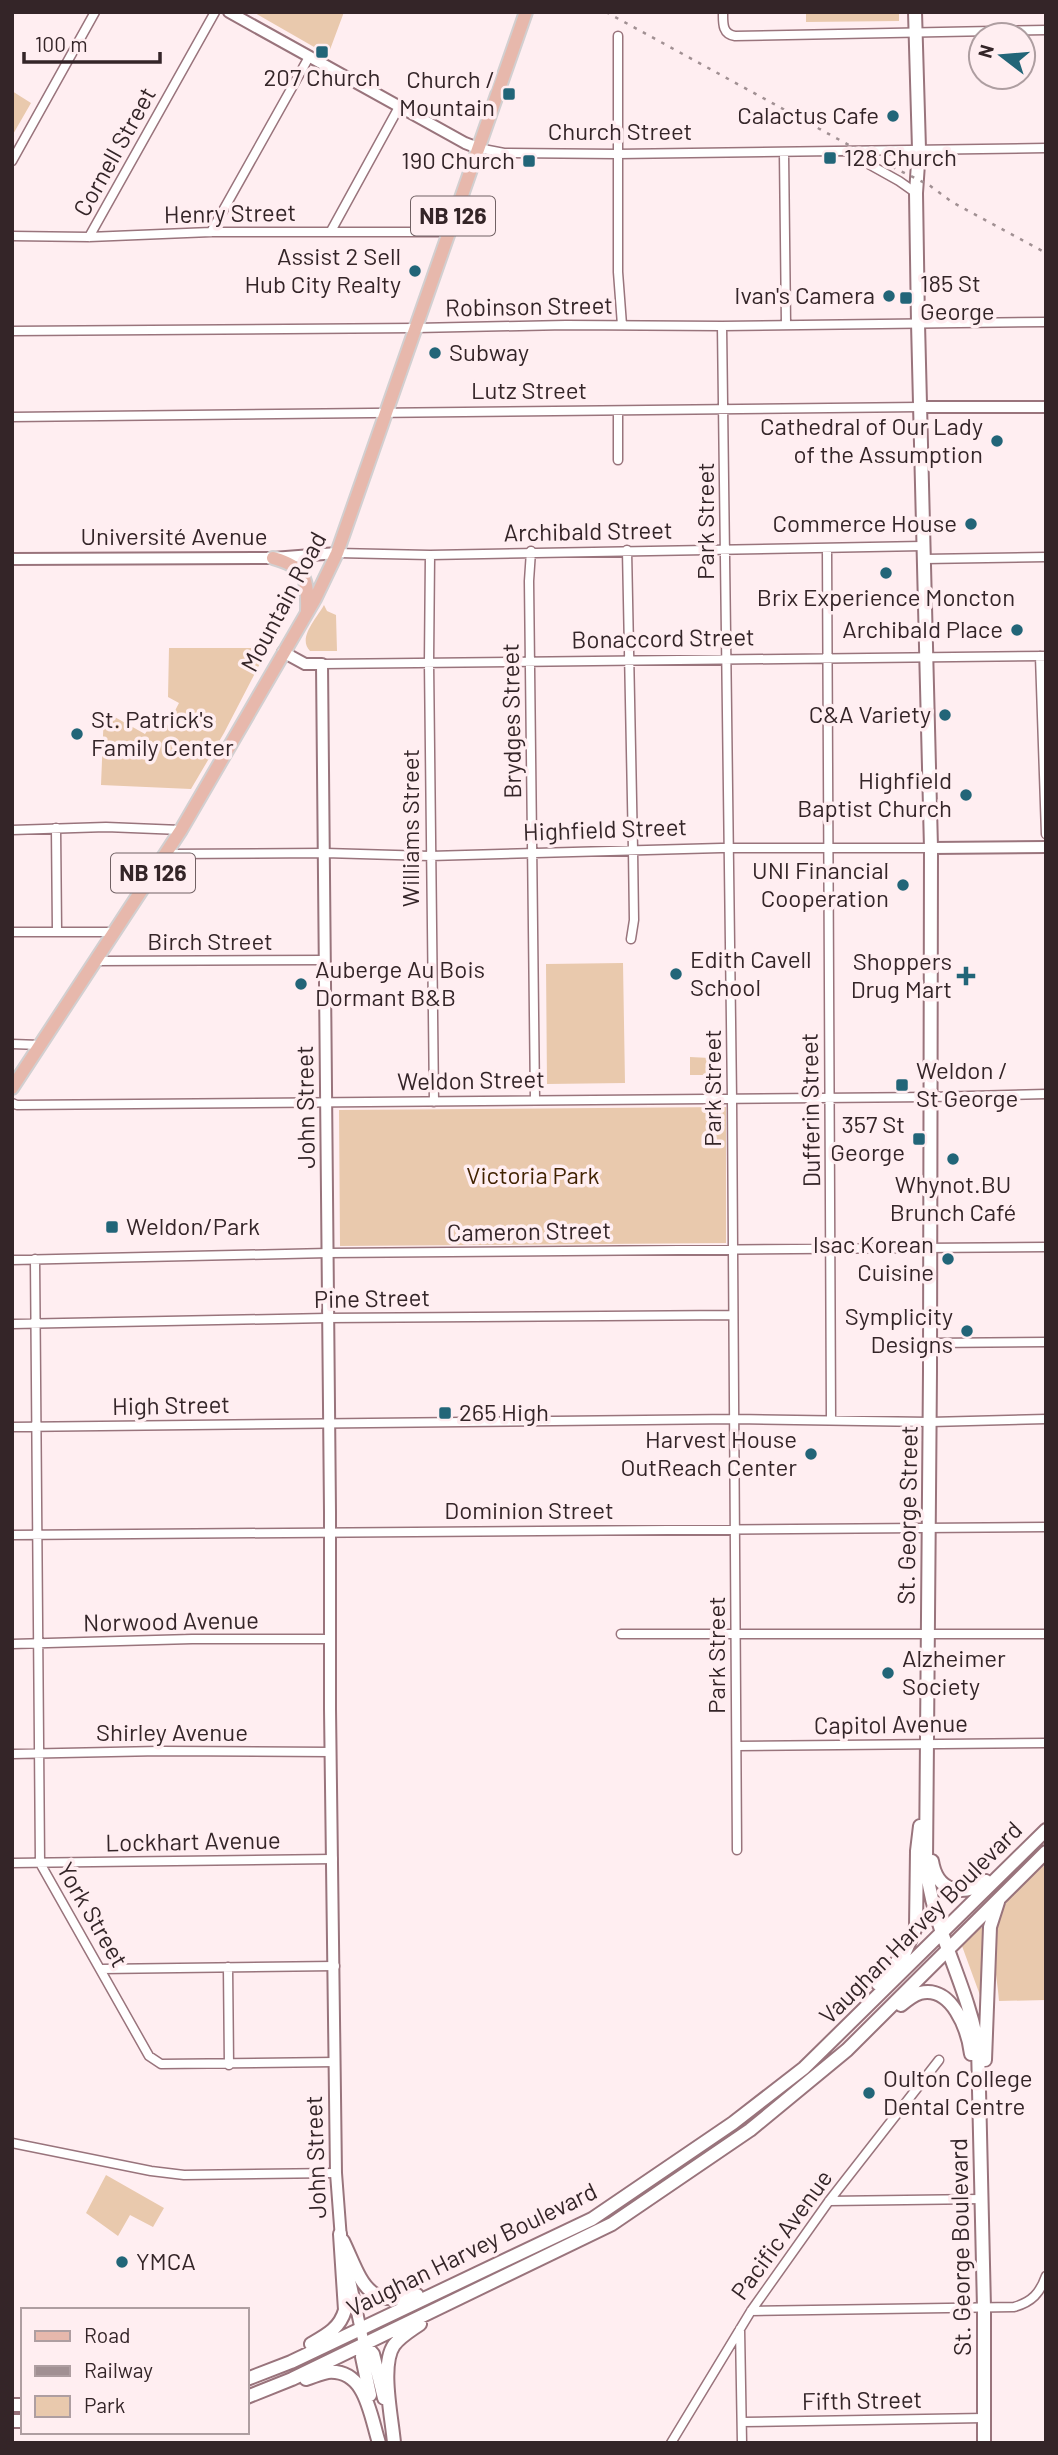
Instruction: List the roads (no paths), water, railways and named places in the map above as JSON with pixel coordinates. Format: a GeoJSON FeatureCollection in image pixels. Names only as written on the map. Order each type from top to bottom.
{"type":"FeatureCollection","features":[{"type":"Feature","properties":{"kind":"main road","name":"St. George Street"},"geometry":{"type":"LineString","coordinates":[[915,12],[919,149],[916,193],[918,323],[931,848],[926,1798],[928,1882],[943,1931]]}},
{"type":"Feature","properties":{"kind":"main road","name":"Mountain Road"},"geometry":{"type":"LineString","coordinates":[[12,1088],[181,830],[306,613],[337,552],[525,16]]}},
{"type":"Feature","properties":{"kind":"main road"},"geometry":{"type":"LineString","coordinates":[[273,558],[286,561],[302,573],[307,586],[306,613]]}},
{"type":"Feature","properties":{"kind":"main road"},"geometry":{"type":"LineString","coordinates":[[926,1798],[933,1869],[940,1881],[948,1887],[960,1891],[973,1889],[1018,1856]]}},
{"type":"Feature","properties":{"kind":"main road"},"geometry":{"type":"LineString","coordinates":[[817,2055],[900,1959],[914,1936],[917,1918],[916,1851],[926,1798]]}},
{"type":"Feature","properties":{"kind":"main road","name":"Vaughan Harvey Boulevard"},"geometry":{"type":"LineString","coordinates":[[249,2377],[291,2362],[592,2219],[750,2111],[817,2055],[1046,1830]]}},
{"type":"Feature","properties":{"kind":"main road","name":"Vaughan Harvey Boulevard"},"geometry":{"type":"LineString","coordinates":[[253,2395],[292,2379],[612,2224],[750,2130],[798,2092],[875,2023],[1046,1852]]}},
{"type":"Feature","properties":{"kind":"main road"},"geometry":{"type":"LineString","coordinates":[[980,2138],[988,2015],[989,1932],[992,1915],[1003,1893]]}},
{"type":"Feature","properties":{"kind":"main road","name":"St. George Boulevard"},"geometry":{"type":"LineString","coordinates":[[943,1931],[976,2031],[982,2199],[984,2443]]}},
{"type":"Feature","properties":{"kind":"main road"},"geometry":{"type":"LineString","coordinates":[[875,2023],[918,1994],[936,1994],[951,2005],[968,2040],[980,2138]]}},
{"type":"Feature","properties":{"kind":"main road"},"geometry":{"type":"LineString","coordinates":[[340,2234],[364,2286],[379,2298],[400,2300],[452,2286]]}},
{"type":"Feature","properties":{"kind":"main road"},"geometry":{"type":"LineString","coordinates":[[249,2377],[332,2332],[342,2321],[345,2310],[340,2234]]}},
{"type":"Feature","properties":{"kind":"main road"},"geometry":{"type":"LineString","coordinates":[[394,2443],[387,2363],[393,2347],[402,2336],[457,2299]]}},
{"type":"Feature","properties":{"kind":"main road"},"geometry":{"type":"LineString","coordinates":[[364,2344],[373,2354],[394,2443]]}},
{"type":"Feature","properties":{"kind":"main road"},"geometry":{"type":"LineString","coordinates":[[364,2344],[362,2357],[379,2443]]}},
{"type":"Feature","properties":{"kind":"main road"},"geometry":{"type":"LineString","coordinates":[[253,2395],[328,2372],[346,2375],[361,2386],[379,2443]]}},
{"type":"Feature","properties":{"kind":"street"},"geometry":{"type":"LineString","coordinates":[[12,161],[95,12]]}},
{"type":"Feature","properties":{"kind":"street","name":"Cornell Street"},"geometry":{"type":"LineString","coordinates":[[89,237],[215,12]]}},
{"type":"Feature","properties":{"kind":"street","name":"Church Street"},"geometry":{"type":"LineString","coordinates":[[229,12],[465,143],[504,153],[784,153],[1046,148]]}},
{"type":"Feature","properties":{"kind":"street"},"geometry":{"type":"LineString","coordinates":[[723,12],[724,30],[735,36],[1046,30]]}},
{"type":"Feature","properties":{"kind":"street"},"geometry":{"type":"LineString","coordinates":[[618,36],[618,272],[622,325]]}},
{"type":"Feature","properties":{"kind":"street"},"geometry":{"type":"LineString","coordinates":[[211,232],[309,57]]}},
{"type":"Feature","properties":{"kind":"street"},"geometry":{"type":"LineString","coordinates":[[331,232],[399,107]]}},
{"type":"Feature","properties":{"kind":"street"},"geometry":{"type":"LineString","coordinates":[[844,151],[916,193]]}},
{"type":"Feature","properties":{"kind":"street"},"geometry":{"type":"LineString","coordinates":[[784,153],[786,324]]}},
{"type":"Feature","properties":{"kind":"street","name":"Henry Street"},"geometry":{"type":"LineString","coordinates":[[12,236],[89,237],[211,232],[448,232]]}},
{"type":"Feature","properties":{"kind":"street","name":"Robinson Street"},"geometry":{"type":"LineString","coordinates":[[12,331],[1046,322]]}},
{"type":"Feature","properties":{"kind":"street","name":"Park Street"},"geometry":{"type":"LineString","coordinates":[[722,326],[732,1099],[737,1850]]}},
{"type":"Feature","properties":{"kind":"street","name":"Lutz Street"},"geometry":{"type":"LineString","coordinates":[[12,417],[1046,407]]}},
{"type":"Feature","properties":{"kind":"street"},"geometry":{"type":"LineString","coordinates":[[618,412],[618,460]]}},
{"type":"Feature","properties":{"kind":"street","name":"Archibald Street"},"geometry":{"type":"LineString","coordinates":[[337,552],[430,555],[531,551],[827,548],[1046,556]]}},
{"type":"Feature","properties":{"kind":"street","name":"Dufferin Street"},"geometry":{"type":"LineString","coordinates":[[827,548],[830,660],[831,1419]]}},
{"type":"Feature","properties":{"kind":"street"},"geometry":{"type":"LineString","coordinates":[[627,550],[634,920],[631,939]]}},
{"type":"Feature","properties":{"kind":"street","name":"Brydges Street"},"geometry":{"type":"LineString","coordinates":[[531,551],[535,1100]]}},
{"type":"Feature","properties":{"kind":"street","name":"Université Avenue"},"geometry":{"type":"LineString","coordinates":[[12,559],[273,558],[337,552]]}},
{"type":"Feature","properties":{"kind":"street","name":"Williams Street"},"geometry":{"type":"LineString","coordinates":[[430,555],[430,856],[435,1102]]}},
{"type":"Feature","properties":{"kind":"street","name":"Bonaccord Street"},"geometry":{"type":"LineString","coordinates":[[283,652],[305,664],[1043,656]]}},
{"type":"Feature","properties":{"kind":"street"},"geometry":{"type":"LineString","coordinates":[[1043,656],[1046,834]]}},
{"type":"Feature","properties":{"kind":"street","name":"John Street"},"geometry":{"type":"LineString","coordinates":[[322,664],[336,2173],[340,2234],[364,2344]]}},
{"type":"Feature","properties":{"kind":"street"},"geometry":{"type":"LineString","coordinates":[[12,830],[106,827],[181,830]]}},
{"type":"Feature","properties":{"kind":"street"},"geometry":{"type":"LineString","coordinates":[[56,828],[57,931]]}},
{"type":"Feature","properties":{"kind":"street","name":"Highfield Street"},"geometry":{"type":"LineString","coordinates":[[165,854],[325,853],[430,856],[729,847],[1046,847]]}},
{"type":"Feature","properties":{"kind":"street"},"geometry":{"type":"LineString","coordinates":[[12,932],[115,932]]}},
{"type":"Feature","properties":{"kind":"street","name":"Birch Street"},"geometry":{"type":"LineString","coordinates":[[96,961],[325,960]]}},
{"type":"Feature","properties":{"kind":"street"},"geometry":{"type":"LineString","coordinates":[[12,1044],[40,1045]]}},
{"type":"Feature","properties":{"kind":"street","name":"Weldon Street"},"geometry":{"type":"LineString","coordinates":[[12,1102],[17,1105],[435,1102],[1046,1094]]}},
{"type":"Feature","properties":{"kind":"street","name":"Cameron Street"},"geometry":{"type":"LineString","coordinates":[[12,1260],[328,1253],[1046,1247]]}},
{"type":"Feature","properties":{"kind":"street","name":"York Street"},"geometry":{"type":"LineString","coordinates":[[35,1259],[40,1863],[149,2056],[155,2062],[229,2065],[335,2062]]}},
{"type":"Feature","properties":{"kind":"street","name":"Pine Street"},"geometry":{"type":"LineString","coordinates":[[12,1324],[732,1315]]}},
{"type":"Feature","properties":{"kind":"street"},"geometry":{"type":"LineString","coordinates":[[930,1343],[1046,1342]]}},
{"type":"Feature","properties":{"kind":"street","name":"High Street"},"geometry":{"type":"LineString","coordinates":[[12,1427],[735,1419],[930,1422],[1046,1419]]}},
{"type":"Feature","properties":{"kind":"street","name":"Dominion Street"},"geometry":{"type":"LineString","coordinates":[[12,1535],[1046,1527]]}},
{"type":"Feature","properties":{"kind":"street"},"geometry":{"type":"LineString","coordinates":[[621,1634],[1046,1634]]}},
{"type":"Feature","properties":{"kind":"street","name":"Norwood Avenue"},"geometry":{"type":"LineString","coordinates":[[12,1644],[192,1639],[330,1639]]}},
{"type":"Feature","properties":{"kind":"street","name":"Capitol Avenue"},"geometry":{"type":"LineString","coordinates":[[737,1746],[1046,1743]]}},
{"type":"Feature","properties":{"kind":"street","name":"Shirley Avenue"},"geometry":{"type":"LineString","coordinates":[[12,1754],[331,1752]]}},
{"type":"Feature","properties":{"kind":"street","name":"Lockhart Avenue"},"geometry":{"type":"LineString","coordinates":[[12,1863],[333,1859]]}},
{"type":"Feature","properties":{"kind":"street"},"geometry":{"type":"LineString","coordinates":[[101,1969],[335,1966]]}},
{"type":"Feature","properties":{"kind":"street"},"geometry":{"type":"LineString","coordinates":[[228,1967],[229,2065]]}},
{"type":"Feature","properties":{"kind":"street","name":"Pacific Avenue"},"geometry":{"type":"LineString","coordinates":[[671,2443],[751,2311],[829,2201],[939,2060]]}},
{"type":"Feature","properties":{"kind":"street"},"geometry":{"type":"LineString","coordinates":[[12,2143],[151,2171],[184,2175],[336,2173]]}},
{"type":"Feature","properties":{"kind":"street"},"geometry":{"type":"LineString","coordinates":[[829,2201],[982,2199]]}},
{"type":"Feature","properties":{"kind":"street"},"geometry":{"type":"LineString","coordinates":[[751,2311],[1014,2307],[1037,2295],[1046,2276]]}},
{"type":"Feature","properties":{"kind":"street"},"geometry":{"type":"LineString","coordinates":[[740,2329],[742,2443]]}},
{"type":"Feature","properties":{"kind":"street","name":"Fifth Street"},"geometry":{"type":"LineString","coordinates":[[742,2422],[984,2418]]}},
{"type":"Feature","properties":{"kind":"railway"},"geometry":{"type":"LineString","coordinates":[[606,12],[858,150],[929,185],[952,202],[1046,253]]}},
{"type":"Feature","properties":{"kind":"place","name":"207 Church"},"geometry":{"type":"Point","coordinates":[322,52]}},
{"type":"Feature","properties":{"kind":"place","name":"Church / Mountain"},"geometry":{"type":"Point","coordinates":[509,94]}},
{"type":"Feature","properties":{"kind":"place","name":"Calactus Cafe"},"geometry":{"type":"Point","coordinates":[893,116]}},
{"type":"Feature","properties":{"kind":"place","name":"128 Church"},"geometry":{"type":"Point","coordinates":[830,158]}},
{"type":"Feature","properties":{"kind":"place","name":"190 Church"},"geometry":{"type":"Point","coordinates":[529,161]}},
{"type":"Feature","properties":{"kind":"place","name":"Assist 2 Sell Hub City Realty"},"geometry":{"type":"Point","coordinates":[415,271]}},
{"type":"Feature","properties":{"kind":"place","name":"Ivan's Camera"},"geometry":{"type":"Point","coordinates":[889,296]}},
{"type":"Feature","properties":{"kind":"place","name":"185 St George"},"geometry":{"type":"Point","coordinates":[906,298]}},
{"type":"Feature","properties":{"kind":"place","name":"Subway"},"geometry":{"type":"Point","coordinates":[435,353]}},
{"type":"Feature","properties":{"kind":"place","name":"Cathedral of Our Lady of the Assumption"},"geometry":{"type":"Point","coordinates":[997,441]}},
{"type":"Feature","properties":{"kind":"place","name":"Commerce House"},"geometry":{"type":"Point","coordinates":[971,524]}},
{"type":"Feature","properties":{"kind":"place","name":"Brix Experience Moncton"},"geometry":{"type":"Point","coordinates":[886,573]}},
{"type":"Feature","properties":{"kind":"place","name":"Archibald Place"},"geometry":{"type":"Point","coordinates":[1017,630]}},
{"type":"Feature","properties":{"kind":"place","name":"C&A Variety"},"geometry":{"type":"Point","coordinates":[945,715]}},
{"type":"Feature","properties":{"kind":"place","name":"St. Patrick's Family Center"},"geometry":{"type":"Point","coordinates":[77,734]}},
{"type":"Feature","properties":{"kind":"place","name":"Highfield Baptist Church"},"geometry":{"type":"Point","coordinates":[966,795]}},
{"type":"Feature","properties":{"kind":"place","name":"UNI Financial Cooperation"},"geometry":{"type":"Point","coordinates":[903,885]}},
{"type":"Feature","properties":{"kind":"place","name":"Edith Cavell School"},"geometry":{"type":"Point","coordinates":[676,974]}},
{"type":"Feature","properties":{"kind":"place","name":"Shoppers Drug Mart"},"geometry":{"type":"Point","coordinates":[966,976]}},
{"type":"Feature","properties":{"kind":"place","name":"Auberge Au Bois Dormant B&B"},"geometry":{"type":"Point","coordinates":[301,984]}},
{"type":"Feature","properties":{"kind":"place","name":"Weldon / St George"},"geometry":{"type":"Point","coordinates":[902,1085]}},
{"type":"Feature","properties":{"kind":"place","name":"357 St George"},"geometry":{"type":"Point","coordinates":[919,1139]}},
{"type":"Feature","properties":{"kind":"place","name":"Whynot.BU Brunch Café"},"geometry":{"type":"Point","coordinates":[953,1159]}},
{"type":"Feature","properties":{"kind":"place","name":"Weldon/Park"},"geometry":{"type":"Point","coordinates":[112,1227]}},
{"type":"Feature","properties":{"kind":"place","name":"Isac Korean Cuisine"},"geometry":{"type":"Point","coordinates":[948,1259]}},
{"type":"Feature","properties":{"kind":"place","name":"Symplicity Designs"},"geometry":{"type":"Point","coordinates":[967,1331]}},
{"type":"Feature","properties":{"kind":"place","name":"265 High"},"geometry":{"type":"Point","coordinates":[445,1413]}},
{"type":"Feature","properties":{"kind":"place","name":"Harvest House OutReach Center"},"geometry":{"type":"Point","coordinates":[811,1454]}},
{"type":"Feature","properties":{"kind":"place","name":"Alzheimer Society"},"geometry":{"type":"Point","coordinates":[888,1673]}},
{"type":"Feature","properties":{"kind":"place","name":"Oulton College Dental Centre"},"geometry":{"type":"Point","coordinates":[869,2093]}},
{"type":"Feature","properties":{"kind":"place","name":"YMCA"},"geometry":{"type":"Point","coordinates":[122,2262]}},
{"type":"Feature","properties":{"kind":"park label","name":"Victoria Park"},"geometry":{"type":"Point","coordinates":[533,1176]}}]}
